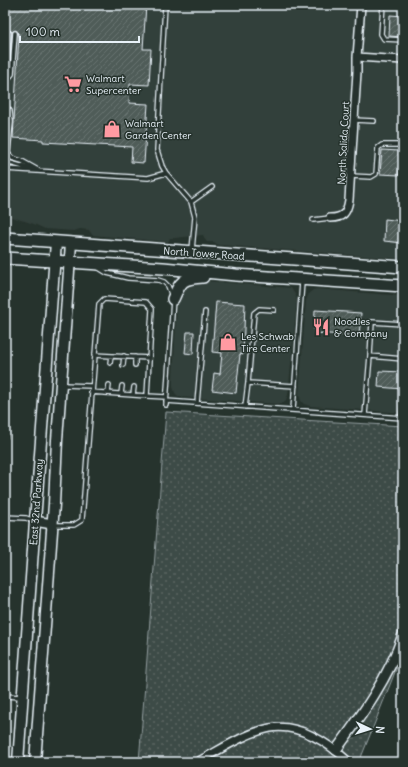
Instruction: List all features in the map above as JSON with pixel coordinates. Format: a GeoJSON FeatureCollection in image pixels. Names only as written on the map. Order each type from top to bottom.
{"type":"FeatureCollection","features":[{"type":"Feature","properties":{"kind":"main road","name":"North Tower Road"},"geometry":{"type":"LineString","coordinates":[[5,238],[403,267]]}},
{"type":"Feature","properties":{"kind":"main road","name":"East 32nd Parkway"},"geometry":{"type":"LineString","coordinates":[[18,762],[56,242]]}},
{"type":"Feature","properties":{"kind":"main road","name":"East 32nd Parkway"},"geometry":{"type":"LineString","coordinates":[[35,762],[71,243]]}},
{"type":"Feature","properties":{"kind":"main road","name":"North Tower Road"},"geometry":{"type":"LineString","coordinates":[[5,258],[403,286]]}},
{"type":"Feature","properties":{"kind":"main road"},"geometry":{"type":"LineString","coordinates":[[173,299],[180,284],[186,280],[193,278],[236,275]]}},
{"type":"Feature","properties":{"kind":"street","name":"North Salida Court"},"geometry":{"type":"LineString","coordinates":[[330,218],[337,218],[341,216],[348,206],[361,5]]}},
{"type":"Feature","properties":{"kind":"street"},"geometry":{"type":"LineString","coordinates":[[357,57],[403,60]]}},
{"type":"Feature","properties":{"kind":"street"},"geometry":{"type":"LineString","coordinates":[[35,521],[52,524]]}},
{"type":"Feature","properties":{"kind":"street"},"geometry":{"type":"LineString","coordinates":[[336,750],[367,708],[394,658],[403,635]]}},
{"type":"Feature","properties":{"kind":"street"},"geometry":{"type":"LineString","coordinates":[[198,762],[246,736],[272,728],[286,728],[301,731],[316,737],[336,750],[348,762]]}},
{"type":"Feature","properties":{"kind":"lane"},"geometry":{"type":"LineString","coordinates":[[164,5],[157,150],[166,173],[191,202],[195,217],[192,252]]}},
{"type":"Feature","properties":{"kind":"lane"},"geometry":{"type":"LineString","coordinates":[[383,5],[381,34],[384,39],[403,40]]}},
{"type":"Feature","properties":{"kind":"lane"},"geometry":{"type":"LineString","coordinates":[[5,75],[9,33]]}},
{"type":"Feature","properties":{"kind":"lane"},"geometry":{"type":"LineString","coordinates":[[5,82],[12,74],[15,33]]}},
{"type":"Feature","properties":{"kind":"lane"},"geometry":{"type":"LineString","coordinates":[[5,105],[10,111],[11,122],[8,153],[12,158],[22,161],[41,171]]}},
{"type":"Feature","properties":{"kind":"lane"},"geometry":{"type":"LineString","coordinates":[[5,112],[5,129]]}},
{"type":"Feature","properties":{"kind":"lane"},"geometry":{"type":"LineString","coordinates":[[354,120],[374,121]]}},
{"type":"Feature","properties":{"kind":"lane"},"geometry":{"type":"LineString","coordinates":[[351,176],[371,177],[376,174],[378,148],[382,144],[402,145]]}},
{"type":"Feature","properties":{"kind":"lane"},"geometry":{"type":"LineString","coordinates":[[5,156],[10,163],[41,171]]}},
{"type":"Feature","properties":{"kind":"lane"},"geometry":{"type":"LineString","coordinates":[[5,166],[11,169]]}},
{"type":"Feature","properties":{"kind":"lane"},"geometry":{"type":"LineString","coordinates":[[5,169],[148,178],[166,173]]}},
{"type":"Feature","properties":{"kind":"lane"},"geometry":{"type":"LineString","coordinates":[[191,202],[212,187]]}},
{"type":"Feature","properties":{"kind":"lane"},"geometry":{"type":"LineString","coordinates":[[313,220],[330,218]]}},
{"type":"Feature","properties":{"kind":"lane"},"geometry":{"type":"LineString","coordinates":[[93,264],[107,273],[128,278],[158,280],[164,282],[168,286],[173,299],[166,401]]}},
{"type":"Feature","properties":{"kind":"lane"},"geometry":{"type":"LineString","coordinates":[[293,410],[303,279]]}},
{"type":"Feature","properties":{"kind":"lane"},"geometry":{"type":"LineString","coordinates":[[52,524],[74,525],[82,520],[99,304],[104,299],[146,302],[152,309],[147,396]]}},
{"type":"Feature","properties":{"kind":"lane"},"geometry":{"type":"LineString","coordinates":[[245,407],[254,313],[259,309],[274,310]]}},
{"type":"Feature","properties":{"kind":"lane"},"geometry":{"type":"LineString","coordinates":[[198,403],[204,312]]}},
{"type":"Feature","properties":{"kind":"lane"},"geometry":{"type":"LineString","coordinates":[[365,415],[372,322],[403,324]]}},
{"type":"Feature","properties":{"kind":"lane"},"geometry":{"type":"LineString","coordinates":[[94,355],[149,358]]}},
{"type":"Feature","properties":{"kind":"lane"},"geometry":{"type":"LineString","coordinates":[[110,364],[111,356]]}},
{"type":"Feature","properties":{"kind":"lane"},"geometry":{"type":"LineString","coordinates":[[123,365],[124,356]]}},
{"type":"Feature","properties":{"kind":"lane"},"geometry":{"type":"LineString","coordinates":[[370,356],[403,359]]}},
{"type":"Feature","properties":{"kind":"lane"},"geometry":{"type":"LineString","coordinates":[[135,357],[135,365]]}},
{"type":"Feature","properties":{"kind":"lane"},"geometry":{"type":"LineString","coordinates":[[248,383],[295,386]]}},
{"type":"Feature","properties":{"kind":"lane"},"geometry":{"type":"LineString","coordinates":[[61,385],[92,386]]}},
{"type":"Feature","properties":{"kind":"lane"},"geometry":{"type":"LineString","coordinates":[[108,393],[109,385]]}},
{"type":"Feature","properties":{"kind":"lane"},"geometry":{"type":"LineString","coordinates":[[121,394],[122,386]]}},
{"type":"Feature","properties":{"kind":"lane"},"geometry":{"type":"LineString","coordinates":[[133,395],[134,387]]}},
{"type":"Feature","properties":{"kind":"lane"},"geometry":{"type":"LineString","coordinates":[[91,392],[147,396],[166,401],[402,418],[403,402]]}},
{"type":"Feature","properties":{"kind":"lane"},"geometry":{"type":"LineString","coordinates":[[5,429],[5,437]]}},
{"type":"Feature","properties":{"kind":"lane"},"geometry":{"type":"LineString","coordinates":[[5,517],[26,518],[35,521]]}},
{"type":"Feature","properties":{"kind":"lane"},"geometry":{"type":"LineString","coordinates":[[5,696],[22,697]]}},
{"type":"Feature","properties":{"kind":"shaded area"},"geometry":{"type":"Polygon","coordinates":[[[5,5],[403,5],[403,259],[218,245],[214,242],[207,242],[203,235],[170,238],[168,242],[92,235],[89,230],[80,229],[74,231],[45,229],[5,215],[5,5]]]}},
{"type":"Feature","properties":{"kind":"shaded area"},"geometry":{"type":"Polygon","coordinates":[[[195,280],[291,288],[296,296],[297,302],[288,395],[283,403],[278,404],[179,397],[175,393],[173,378],[177,301],[180,290],[195,280]]]}},
{"type":"Feature","properties":{"kind":"shaded area"},"geometry":{"type":"Polygon","coordinates":[[[317,289],[403,296],[403,413],[310,406],[301,401],[299,394],[306,301],[309,293],[317,289]]]}},
{"type":"Feature","properties":{"kind":"shaded area"},"geometry":{"type":"Polygon","coordinates":[[[166,412],[403,426],[403,652],[360,760],[363,762],[139,762],[166,412]]]}},
{"type":"Feature","properties":{"kind":"building","name":"Walmart Supercenter"},"geometry":{"type":"Polygon","coordinates":[[[5,5],[146,5],[143,49],[151,49],[149,85],[130,84],[129,103],[148,104],[144,163],[131,162],[132,147],[43,142],[43,140],[13,138],[19,34],[15,30],[12,32],[8,30],[5,33],[5,5]]]}},
{"type":"Feature","properties":{"kind":"building"},"geometry":{"type":"Polygon","coordinates":[[[390,15],[403,16],[403,37],[389,36],[390,15]]]}},
{"type":"Feature","properties":{"kind":"building"},"geometry":{"type":"Polygon","coordinates":[[[382,150],[399,151],[399,175],[380,174],[382,150]]]}},
{"type":"Feature","properties":{"kind":"building"},"geometry":{"type":"Polygon","coordinates":[[[385,219],[403,221],[403,243],[384,241],[385,219]]]}},
{"type":"Feature","properties":{"kind":"building","name":"Les Schwab Tire Center"},"geometry":{"type":"Polygon","coordinates":[[[216,302],[245,304],[243,355],[240,354],[236,393],[212,390],[214,373],[220,374],[222,353],[212,352],[216,302]]]}},
{"type":"Feature","properties":{"kind":"building"},"geometry":{"type":"Polygon","coordinates":[[[315,310],[361,313],[359,336],[314,333],[315,310]]]}},
{"type":"Feature","properties":{"kind":"building"},"geometry":{"type":"Polygon","coordinates":[[[187,332],[194,332],[193,354],[185,353],[187,332]]]}},
{"type":"Feature","properties":{"kind":"building"},"geometry":{"type":"Polygon","coordinates":[[[379,371],[403,372],[403,389],[378,387],[379,371]]]}},
{"type":"Feature","properties":{"kind":"place","name":"Walmart Supercenter"},"geometry":{"type":"Point","coordinates":[73,84]}},
{"type":"Feature","properties":{"kind":"place","name":"Walmart Garden Center"},"geometry":{"type":"Point","coordinates":[112,129]}},
{"type":"Feature","properties":{"kind":"place","name":"Noodles & Company"},"geometry":{"type":"Point","coordinates":[321,327]}},
{"type":"Feature","properties":{"kind":"place","name":"Les Schwab Tire Center"},"geometry":{"type":"Point","coordinates":[228,342]}}]}
